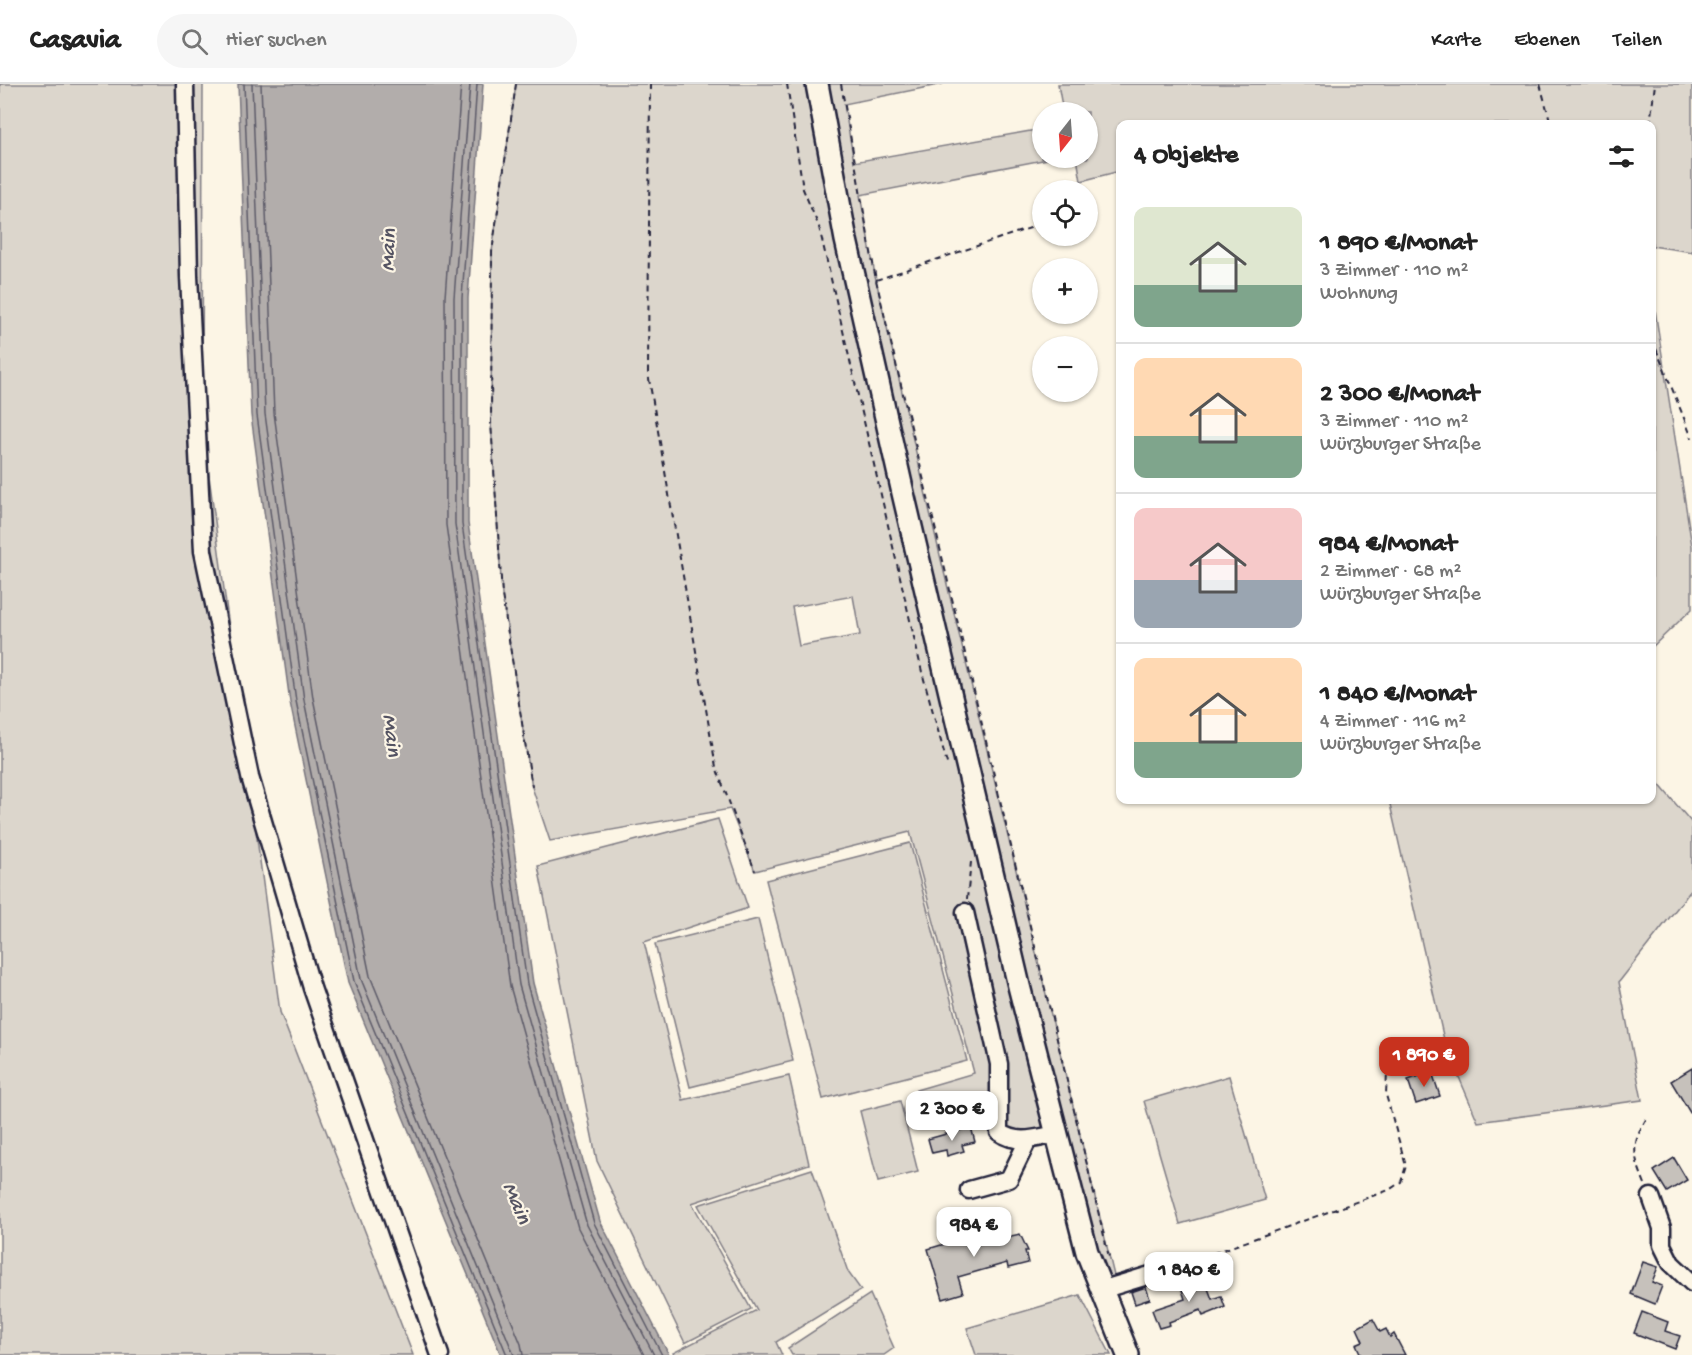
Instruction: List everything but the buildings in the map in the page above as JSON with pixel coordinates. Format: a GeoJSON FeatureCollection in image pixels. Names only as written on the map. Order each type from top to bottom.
{"type":"FeatureCollection","features":[{"type":"Feature","properties":{"kind":"main road"},"geometry":{"type":"LineString","coordinates":[[817,84],[846,240],[903,493],[1075,1208],[1108,1287],[1128,1355]]}},
{"type":"Feature","properties":{"kind":"street"},"geometry":{"type":"LineString","coordinates":[[185,84],[189,276],[203,550],[250,777],[305,965],[440,1355]]}},
{"type":"Feature","properties":{"kind":"street"},"geometry":{"type":"LineString","coordinates":[[964,912],[999,1064],[997,1126],[1005,1136],[1028,1140],[1057,1134]]}},
{"type":"Feature","properties":{"kind":"street"},"geometry":{"type":"LineString","coordinates":[[969,1190],[1009,1179],[1028,1140]]}},
{"type":"Feature","properties":{"kind":"street"},"geometry":{"type":"LineString","coordinates":[[1651,1197],[1662,1228],[1662,1245],[1671,1263],[1692,1282]]}},
{"type":"Feature","properties":{"kind":"street"},"geometry":{"type":"LineString","coordinates":[[1108,1287],[1170,1269]]}},
{"type":"Feature","properties":{"kind":"path"},"geometry":{"type":"LineString","coordinates":[[516,84],[492,252],[491,422],[502,596],[532,787]]}},
{"type":"Feature","properties":{"kind":"path"},"geometry":{"type":"LineString","coordinates":[[650,84],[648,374],[716,767],[755,871]]}},
{"type":"Feature","properties":{"kind":"path"},"geometry":{"type":"LineString","coordinates":[[787,84],[803,189],[819,226],[922,672],[948,769]]}},
{"type":"Feature","properties":{"kind":"path"},"geometry":{"type":"LineString","coordinates":[[841,84],[876,280],[1108,1287]]}},
{"type":"Feature","properties":{"kind":"path"},"geometry":{"type":"LineString","coordinates":[[1540,84],[1550,120]]}},
{"type":"Feature","properties":{"kind":"path"},"geometry":{"type":"LineString","coordinates":[[1650,120],[1655,84]]}},
{"type":"Feature","properties":{"kind":"path"},"geometry":{"type":"LineString","coordinates":[[876,280],[1032,227]]}},
{"type":"Feature","properties":{"kind":"path"},"geometry":{"type":"LineString","coordinates":[[1656,349],[1692,438]]}},
{"type":"Feature","properties":{"kind":"path"},"geometry":{"type":"LineString","coordinates":[[964,912],[971,861]]}},
{"type":"Feature","properties":{"kind":"path"},"geometry":{"type":"LineString","coordinates":[[1170,1269],[1389,1191],[1401,1182],[1406,1166],[1386,1095],[1387,1072]]}},
{"type":"Feature","properties":{"kind":"path"},"geometry":{"type":"LineString","coordinates":[[1648,1116],[1634,1141],[1635,1154],[1651,1197]]}},
{"type":"Feature","properties":{"kind":"shaded area"},"geometry":{"type":"Polygon","coordinates":[[[0,84],[203,84],[202,423],[280,1012],[413,1355],[0,1355],[0,84]]]}},
{"type":"Feature","properties":{"kind":"shaded area"},"geometry":{"type":"Polygon","coordinates":[[[516,84],[943,84],[844,104],[854,162],[1032,131],[1032,162],[860,195],[876,280],[938,547],[1116,1284],[1101,1289],[1057,1134],[999,1132],[988,1109],[926,1125],[916,1090],[974,1073],[910,832],[755,871],[730,809],[550,841],[532,787],[502,595],[491,422],[492,252],[516,84]],[[853,596],[792,607],[799,646],[860,635],[853,596]]]}},
{"type":"Feature","properties":{"kind":"shaded area"},"geometry":{"type":"Polygon","coordinates":[[[1058,84],[1692,84],[1692,252],[1656,247],[1656,120],[1116,120],[1116,172],[1081,180],[1079,168],[1098,168],[1098,102],[1061,102],[1058,84]]]}},
{"type":"Feature","properties":{"kind":"shaded area"},"geometry":{"type":"Polygon","coordinates":[[[1656,316],[1692,546],[1692,609],[1656,643],[1656,316]]]}},
{"type":"Feature","properties":{"kind":"shaded area"},"geometry":{"type":"Polygon","coordinates":[[[1656,781],[1692,823],[1692,889],[1619,982],[1642,1100],[1478,1122],[1445,1044],[1390,804],[1656,804],[1656,781]]]}},
{"type":"Feature","properties":{"kind":"shaded area"},"geometry":{"type":"Polygon","coordinates":[[[718,819],[748,908],[644,942],[683,1100],[789,1076],[809,1164],[692,1203],[751,1309],[685,1343],[597,1161],[538,866],[718,819]]]}},
{"type":"Feature","properties":{"kind":"shaded area"},"geometry":{"type":"Polygon","coordinates":[[[910,843],[967,1061],[823,1099],[766,880],[910,843]]]}},
{"type":"Feature","properties":{"kind":"shaded area"},"geometry":{"type":"Polygon","coordinates":[[[758,919],[793,1061],[690,1087],[655,944],[758,919]]]}},
{"type":"Feature","properties":{"kind":"shaded area"},"geometry":{"type":"Polygon","coordinates":[[[1229,1076],[1265,1200],[1180,1224],[1144,1101],[1229,1076]]]}},
{"type":"Feature","properties":{"kind":"shaded area"},"geometry":{"type":"Polygon","coordinates":[[[900,1101],[918,1172],[878,1182],[860,1111],[900,1101]]]}},
{"type":"Feature","properties":{"kind":"shaded area"},"geometry":{"type":"Polygon","coordinates":[[[812,1169],[848,1272],[861,1290],[776,1342],[782,1355],[674,1355],[673,1353],[757,1310],[698,1205],[812,1169]]]}},
{"type":"Feature","properties":{"kind":"shaded area"},"geometry":{"type":"Polygon","coordinates":[[[870,1294],[894,1348],[884,1355],[792,1355],[788,1348],[870,1294]]]}},
{"type":"Feature","properties":{"kind":"shaded area"},"geometry":{"type":"Polygon","coordinates":[[[1080,1295],[1111,1355],[976,1355],[967,1328],[1080,1295]]]}},
{"type":"Feature","properties":{"kind":"water","name":"Main"},"geometry":{"type":"Polygon","coordinates":[[[238,84],[483,84],[468,298],[468,523],[533,983],[600,1221],[669,1355],[501,1355],[348,983],[290,702],[251,415],[238,84]]]}}]}
